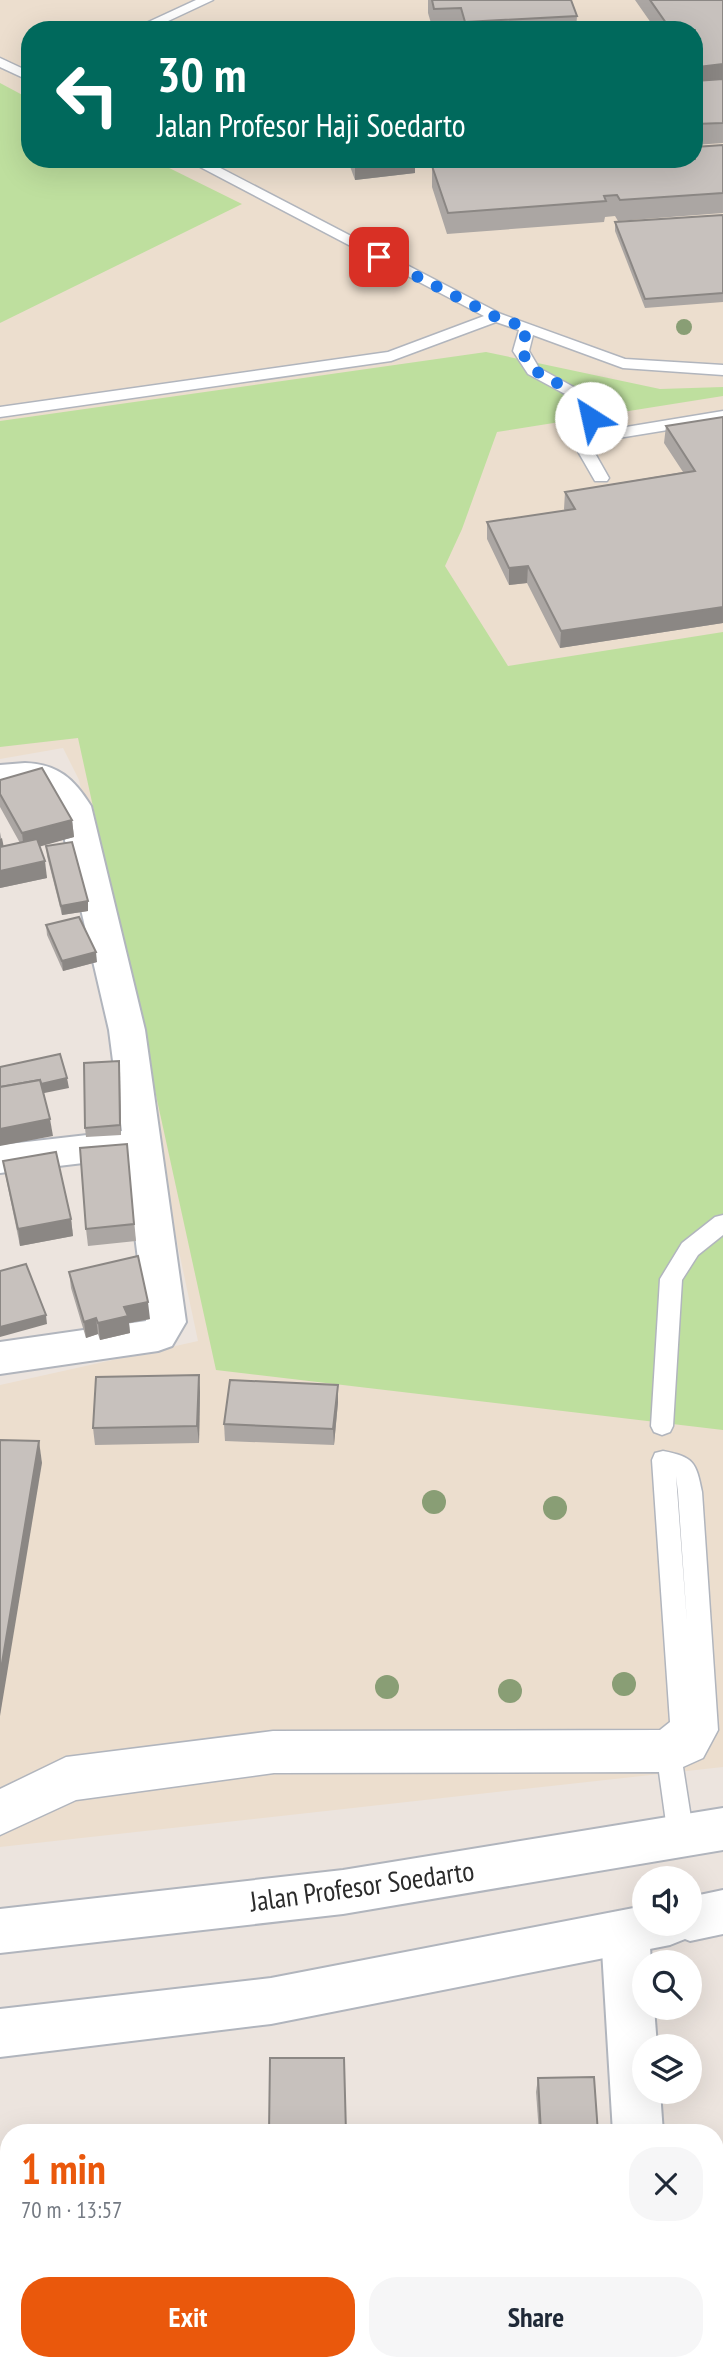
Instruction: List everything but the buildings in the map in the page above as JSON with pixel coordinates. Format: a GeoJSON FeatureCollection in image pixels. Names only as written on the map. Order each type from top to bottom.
{"type":"FeatureCollection","features":[{"type":"Feature","properties":{"kind":"street"},"geometry":{"type":"LineString","coordinates":[[0,775],[43,774],[57,781],[74,806],[127,1030],[166,1322],[158,1335],[150,1337],[0,1359]]}},
{"type":"Feature","properties":{"kind":"street"},"geometry":{"type":"LineString","coordinates":[[0,1159],[142,1143]]}},
{"type":"Feature","properties":{"kind":"street","name":"Jalan Profesor Soedarto"},"geometry":{"type":"LineString","coordinates":[[0,1931],[343,1892],[702,1833]]}},
{"type":"Feature","properties":{"kind":"street"},"geometry":{"type":"LineString","coordinates":[[702,1916],[723,1912]]}},
{"type":"Feature","properties":{"kind":"street"},"geometry":{"type":"LineString","coordinates":[[0,2033],[271,2001],[632,1931]]}},
{"type":"Feature","properties":{"kind":"street"},"geometry":{"type":"LineString","coordinates":[[638,2124],[648,1936]]}},
{"type":"Feature","properties":{"kind":"lane"},"geometry":{"type":"LineString","coordinates":[[158,21],[206,0]]}},
{"type":"Feature","properties":{"kind":"lane"},"geometry":{"type":"LineString","coordinates":[[0,62],[21,72]]}},
{"type":"Feature","properties":{"kind":"lane"},"geometry":{"type":"LineString","coordinates":[[209,168],[496,317],[623,363],[723,370]]}},
{"type":"Feature","properties":{"kind":"lane"},"geometry":{"type":"LineString","coordinates":[[0,412],[391,356],[496,317]]}},
{"type":"Feature","properties":{"kind":"lane"},"geometry":{"type":"LineString","coordinates":[[527,328],[521,351],[534,370],[585,399],[596,437]]}},
{"type":"Feature","properties":{"kind":"lane"},"geometry":{"type":"LineString","coordinates":[[601,478],[584,448],[587,442],[596,437],[723,416]]}},
{"type":"Feature","properties":{"kind":"lane"},"geometry":{"type":"LineString","coordinates":[[662,1426],[671,1279],[690,1249],[723,1223]]}},
{"type":"Feature","properties":{"kind":"lane"},"geometry":{"type":"LineString","coordinates":[[0,1801],[66,1768],[273,1742],[663,1741],[676,1734],[682,1724],[663,1460],[684,1466],[688,1475],[706,1730],[694,1750],[670,1761],[274,1762],[73,1789],[0,1824]]}},
{"type":"Feature","properties":{"kind":"lane"},"geometry":{"type":"LineString","coordinates":[[670,1761],[702,1833]]}},
{"type":"Feature","properties":{"kind":"shaded area"},"geometry":{"type":"Polygon","coordinates":[[[0,0],[723,0],[723,1767],[0,1847],[0,1385],[198,1341],[79,780],[63,748],[0,759],[0,0]]]}},
{"type":"Feature","properties":{"kind":"green space"},"geometry":{"type":"Polygon","coordinates":[[[0,83],[21,94],[21,168],[169,168],[242,204],[0,323],[0,83]]]}},
{"type":"Feature","properties":{"kind":"green space"},"geometry":{"type":"Polygon","coordinates":[[[486,352],[660,389],[723,387],[723,396],[497,432],[462,529],[445,566],[508,666],[723,632],[723,1430],[216,1370],[78,738],[0,747],[0,421],[486,352]]]}},
{"type":"Feature","properties":{"kind":"route"},"geometry":{"type":"LineString","coordinates":[[379,257],[496,317],[527,328],[521,351],[534,370],[585,399],[591,418]]}}]}
